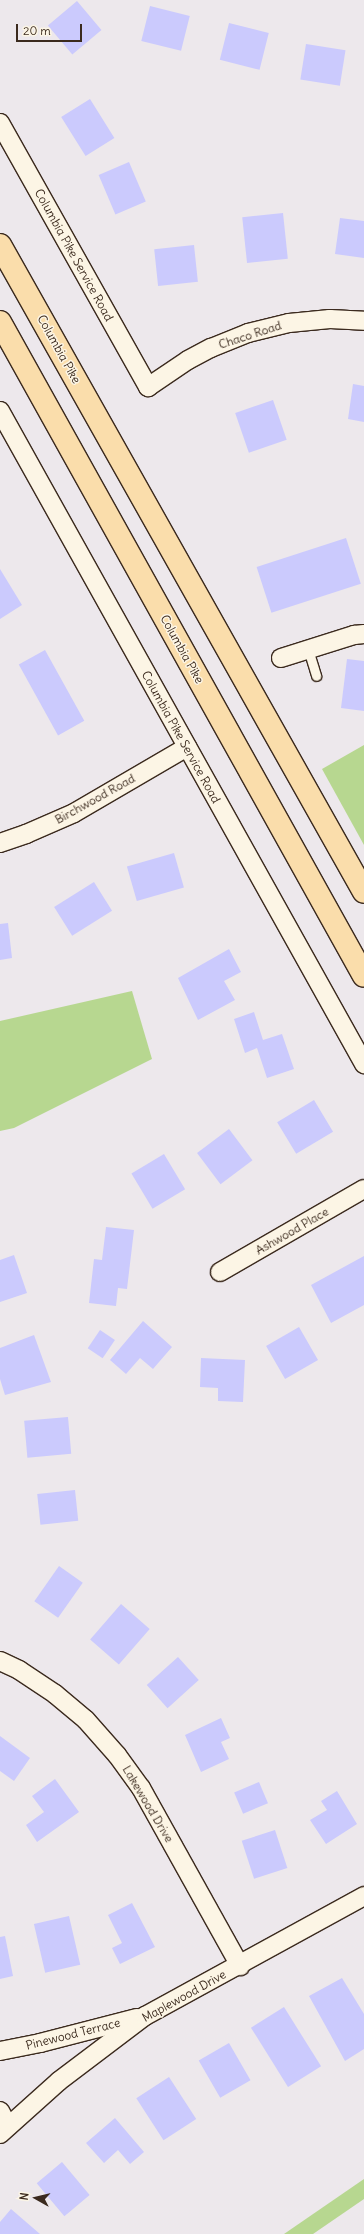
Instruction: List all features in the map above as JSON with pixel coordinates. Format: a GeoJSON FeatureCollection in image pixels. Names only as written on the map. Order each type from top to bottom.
{"type":"FeatureCollection","features":[{"type":"Feature","properties":{"kind":"main road","name":"Columbia Pike"},"geometry":{"type":"LineString","coordinates":[[0,245],[364,892]]}},
{"type":"Feature","properties":{"kind":"main road","name":"Columbia Pike"},"geometry":{"type":"LineString","coordinates":[[0,322],[364,976]]}},
{"type":"Feature","properties":{"kind":"street","name":"Columbia Pike Service Road"},"geometry":{"type":"LineString","coordinates":[[0,124],[148,388]]}},
{"type":"Feature","properties":{"kind":"street","name":"Chaco Road"},"geometry":{"type":"LineString","coordinates":[[148,388],[188,360],[211,348],[248,333],[289,323],[330,319],[364,321]]}},
{"type":"Feature","properties":{"kind":"street","name":"Columbia Pike Service Road"},"geometry":{"type":"LineString","coordinates":[[0,411],[364,1064]]}},
{"type":"Feature","properties":{"kind":"street"},"geometry":{"type":"LineString","coordinates":[[280,658],[354,635],[364,634]]}},
{"type":"Feature","properties":{"kind":"street","name":"Birchwood Road"},"geometry":{"type":"LineString","coordinates":[[0,843],[26,834],[74,813],[187,747]]}},
{"type":"Feature","properties":{"kind":"street","name":"Ashwood Place"},"geometry":{"type":"LineString","coordinates":[[220,1272],[364,1189]]}},
{"type":"Feature","properties":{"kind":"street","name":"Lakewood Drive"},"geometry":{"type":"LineString","coordinates":[[0,1661],[19,1670],[54,1694],[86,1720],[117,1755],[141,1788],[240,1966]]}},
{"type":"Feature","properties":{"kind":"street","name":"Maplewood Drive"},"geometry":{"type":"LineString","coordinates":[[3,2123],[146,2016],[240,1966],[364,1896]]}},
{"type":"Feature","properties":{"kind":"street","name":"Pinewood Terrace"},"geometry":{"type":"LineString","coordinates":[[0,2051],[40,2043],[146,2016]]}},
{"type":"Feature","properties":{"kind":"lane"},"geometry":{"type":"LineString","coordinates":[[308,649],[316,676]]}},
{"type":"Feature","properties":{"kind":"green space"},"geometry":{"type":"Polygon","coordinates":[[[364,745],[364,845],[322,769],[364,745]]]}},
{"type":"Feature","properties":{"kind":"green space"},"geometry":{"type":"Polygon","coordinates":[[[132,991],[152,1059],[14,1128],[0,1131],[0,1021],[132,991]]]}},
{"type":"Feature","properties":{"kind":"green space"},"geometry":{"type":"Polygon","coordinates":[[[364,2179],[364,2199],[313,2234],[284,2234],[364,2179]]]}},
{"type":"Feature","properties":{"kind":"building"},"geometry":{"type":"Polygon","coordinates":[[[77,1],[101,30],[72,55],[48,25],[77,1]]]}},
{"type":"Feature","properties":{"kind":"building"},"geometry":{"type":"Polygon","coordinates":[[[150,6],[190,16],[181,51],[141,41],[150,6]]]}},
{"type":"Feature","properties":{"kind":"building"},"geometry":{"type":"Polygon","coordinates":[[[229,23],[269,33],[260,70],[220,60],[229,23]]]}},
{"type":"Feature","properties":{"kind":"building"},"geometry":{"type":"Polygon","coordinates":[[[306,44],[346,50],[340,86],[300,80],[306,44]]]}},
{"type":"Feature","properties":{"kind":"building"},"geometry":{"type":"Polygon","coordinates":[[[90,99],[114,138],[86,156],[61,117],[90,99]]]}},
{"type":"Feature","properties":{"kind":"building"},"geometry":{"type":"Polygon","coordinates":[[[129,162],[146,202],[115,214],[99,175],[129,162]]]}},
{"type":"Feature","properties":{"kind":"building"},"geometry":{"type":"Polygon","coordinates":[[[283,213],[288,259],[247,263],[242,217],[283,213]]]}},
{"type":"Feature","properties":{"kind":"building"},"geometry":{"type":"Polygon","coordinates":[[[340,218],[364,221],[364,258],[335,254],[340,218]]]}},
{"type":"Feature","properties":{"kind":"building"},"geometry":{"type":"Polygon","coordinates":[[[194,245],[198,282],[158,286],[154,249],[194,245]]]}},
{"type":"Feature","properties":{"kind":"building"},"geometry":{"type":"Polygon","coordinates":[[[353,384],[364,386],[364,422],[348,419],[353,384]]]}},
{"type":"Feature","properties":{"kind":"building"},"geometry":{"type":"Polygon","coordinates":[[[273,400],[287,440],[249,453],[235,413],[273,400]]]}},
{"type":"Feature","properties":{"kind":"building"},"geometry":{"type":"Polygon","coordinates":[[[346,538],[361,584],[271,613],[257,567],[346,538]]]}},
{"type":"Feature","properties":{"kind":"building"},"geometry":{"type":"Polygon","coordinates":[[[0,569],[22,605],[0,619],[0,569]]]}},
{"type":"Feature","properties":{"kind":"building"},"geometry":{"type":"Polygon","coordinates":[[[45,650],[84,721],[58,735],[19,665],[45,650]]]}},
{"type":"Feature","properties":{"kind":"building"},"geometry":{"type":"Polygon","coordinates":[[[347,659],[364,661],[364,711],[341,708],[347,659]]]}},
{"type":"Feature","properties":{"kind":"building"},"geometry":{"type":"Polygon","coordinates":[[[174,853],[184,888],[137,901],[127,867],[174,853]]]}},
{"type":"Feature","properties":{"kind":"building"},"geometry":{"type":"Polygon","coordinates":[[[94,882],[112,911],[72,936],[54,907],[94,882]]]}},
{"type":"Feature","properties":{"kind":"building"},"geometry":{"type":"Polygon","coordinates":[[[8,923],[12,958],[0,960],[0,924],[8,923]]]}},
{"type":"Feature","properties":{"kind":"building"},"geometry":{"type":"Polygon","coordinates":[[[229,949],[241,972],[224,981],[235,1000],[198,1020],[178,978],[229,949]]]}},
{"type":"Feature","properties":{"kind":"building"},"geometry":{"type":"Polygon","coordinates":[[[254,1012],[263,1040],[282,1034],[294,1069],[267,1078],[257,1048],[245,1053],[234,1019],[254,1012]]]}},
{"type":"Feature","properties":{"kind":"building"},"geometry":{"type":"Polygon","coordinates":[[[314,1100],[333,1132],[296,1154],[277,1122],[314,1100]]]}},
{"type":"Feature","properties":{"kind":"building"},"geometry":{"type":"Polygon","coordinates":[[[229,1129],[252,1160],[221,1184],[197,1153],[229,1129]]]}},
{"type":"Feature","properties":{"kind":"building"},"geometry":{"type":"Polygon","coordinates":[[[164,1154],[185,1189],[153,1209],[131,1174],[164,1154]]]}},
{"type":"Feature","properties":{"kind":"building"},"geometry":{"type":"Polygon","coordinates":[[[106,1227],[134,1230],[127,1289],[118,1288],[116,1306],[89,1303],[94,1259],[102,1260],[106,1227]]]}},
{"type":"Feature","properties":{"kind":"building"},"geometry":{"type":"Polygon","coordinates":[[[14,1255],[27,1293],[0,1302],[0,1260],[14,1255]]]}},
{"type":"Feature","properties":{"kind":"building"},"geometry":{"type":"Polygon","coordinates":[[[364,1256],[364,1305],[331,1323],[311,1285],[364,1256]]]}},
{"type":"Feature","properties":{"kind":"building"},"geometry":{"type":"Polygon","coordinates":[[[143,1321],[172,1347],[153,1369],[140,1358],[126,1374],[110,1360],[143,1321]]]}},
{"type":"Feature","properties":{"kind":"building"},"geometry":{"type":"Polygon","coordinates":[[[299,1327],[318,1360],[285,1379],[266,1346],[299,1327]]]}},
{"type":"Feature","properties":{"kind":"building"},"geometry":{"type":"Polygon","coordinates":[[[100,1330],[115,1340],[103,1358],[88,1348],[100,1330]]]}},
{"type":"Feature","properties":{"kind":"building"},"geometry":{"type":"Polygon","coordinates":[[[34,1335],[51,1382],[5,1395],[0,1379],[0,1348],[34,1335]]]}},
{"type":"Feature","properties":{"kind":"building"},"geometry":{"type":"Polygon","coordinates":[[[201,1358],[245,1360],[243,1402],[218,1401],[218,1388],[200,1387],[201,1358]]]}},
{"type":"Feature","properties":{"kind":"building"},"geometry":{"type":"Polygon","coordinates":[[[68,1417],[71,1454],[27,1458],[24,1421],[68,1417]]]}},
{"type":"Feature","properties":{"kind":"building"},"geometry":{"type":"Polygon","coordinates":[[[75,1490],[78,1521],[40,1525],[37,1494],[75,1490]]]}},
{"type":"Feature","properties":{"kind":"building"},"geometry":{"type":"Polygon","coordinates":[[[59,1566],[83,1583],[58,1618],[34,1601],[59,1566]]]}},
{"type":"Feature","properties":{"kind":"building"},"geometry":{"type":"Polygon","coordinates":[[[121,1604],[150,1629],[119,1664],[90,1639],[121,1604]]]}},
{"type":"Feature","properties":{"kind":"building"},"geometry":{"type":"Polygon","coordinates":[[[178,1657],[199,1680],[168,1708],[147,1685],[178,1657]]]}},
{"type":"Feature","properties":{"kind":"building"},"geometry":{"type":"Polygon","coordinates":[[[221,1718],[230,1738],[221,1742],[229,1759],[201,1772],[185,1735],[221,1718]]]}},
{"type":"Feature","properties":{"kind":"building"},"geometry":{"type":"Polygon","coordinates":[[[0,1736],[30,1758],[14,1781],[0,1771],[0,1736]]]}},
{"type":"Feature","properties":{"kind":"building"},"geometry":{"type":"Polygon","coordinates":[[[55,1779],[79,1812],[37,1842],[26,1825],[44,1812],[32,1796],[55,1779]]]}},
{"type":"Feature","properties":{"kind":"building"},"geometry":{"type":"Polygon","coordinates":[[[259,1782],[268,1803],[243,1814],[234,1793],[259,1782]]]}},
{"type":"Feature","properties":{"kind":"building"},"geometry":{"type":"Polygon","coordinates":[[[337,1791],[357,1824],[326,1844],[310,1820],[327,1810],[321,1801],[337,1791]]]}},
{"type":"Feature","properties":{"kind":"building"},"geometry":{"type":"Polygon","coordinates":[[[275,1830],[287,1868],[254,1879],[242,1841],[275,1830]]]}},
{"type":"Feature","properties":{"kind":"building"},"geometry":{"type":"Polygon","coordinates":[[[132,1903],[155,1947],[120,1964],[112,1948],[122,1943],[108,1915],[132,1903]]]}},
{"type":"Feature","properties":{"kind":"building"},"geometry":{"type":"Polygon","coordinates":[[[69,1916],[80,1965],[45,1973],[34,1924],[69,1916]]]}},
{"type":"Feature","properties":{"kind":"building"},"geometry":{"type":"Polygon","coordinates":[[[5,1936],[13,1976],[0,1979],[0,1937],[5,1936]]]}},
{"type":"Feature","properties":{"kind":"building"},"geometry":{"type":"Polygon","coordinates":[[[342,1978],[364,2014],[364,2049],[345,2061],[309,1996],[342,1978]]]}},
{"type":"Feature","properties":{"kind":"building"},"geometry":{"type":"Polygon","coordinates":[[[284,2007],[321,2066],[288,2087],[251,2028],[284,2007]]]}},
{"type":"Feature","properties":{"kind":"building"},"geometry":{"type":"Polygon","coordinates":[[[229,2043],[250,2080],[220,2098],[199,2060],[229,2043]]]}},
{"type":"Feature","properties":{"kind":"building"},"geometry":{"type":"Polygon","coordinates":[[[169,2077],[196,2119],[164,2140],[136,2098],[169,2077]]]}},
{"type":"Feature","properties":{"kind":"building"},"geometry":{"type":"Polygon","coordinates":[[[115,2118],[144,2152],[130,2164],[118,2150],[104,2163],[86,2143],[115,2118]]]}},
{"type":"Feature","properties":{"kind":"building"},"geometry":{"type":"Polygon","coordinates":[[[62,2162],[90,2195],[64,2216],[37,2183],[62,2162]]]}},
{"type":"Feature","properties":{"kind":"building"},"geometry":{"type":"Polygon","coordinates":[[[11,2209],[40,2234],[0,2234],[0,2222],[11,2209]]]}}]}
